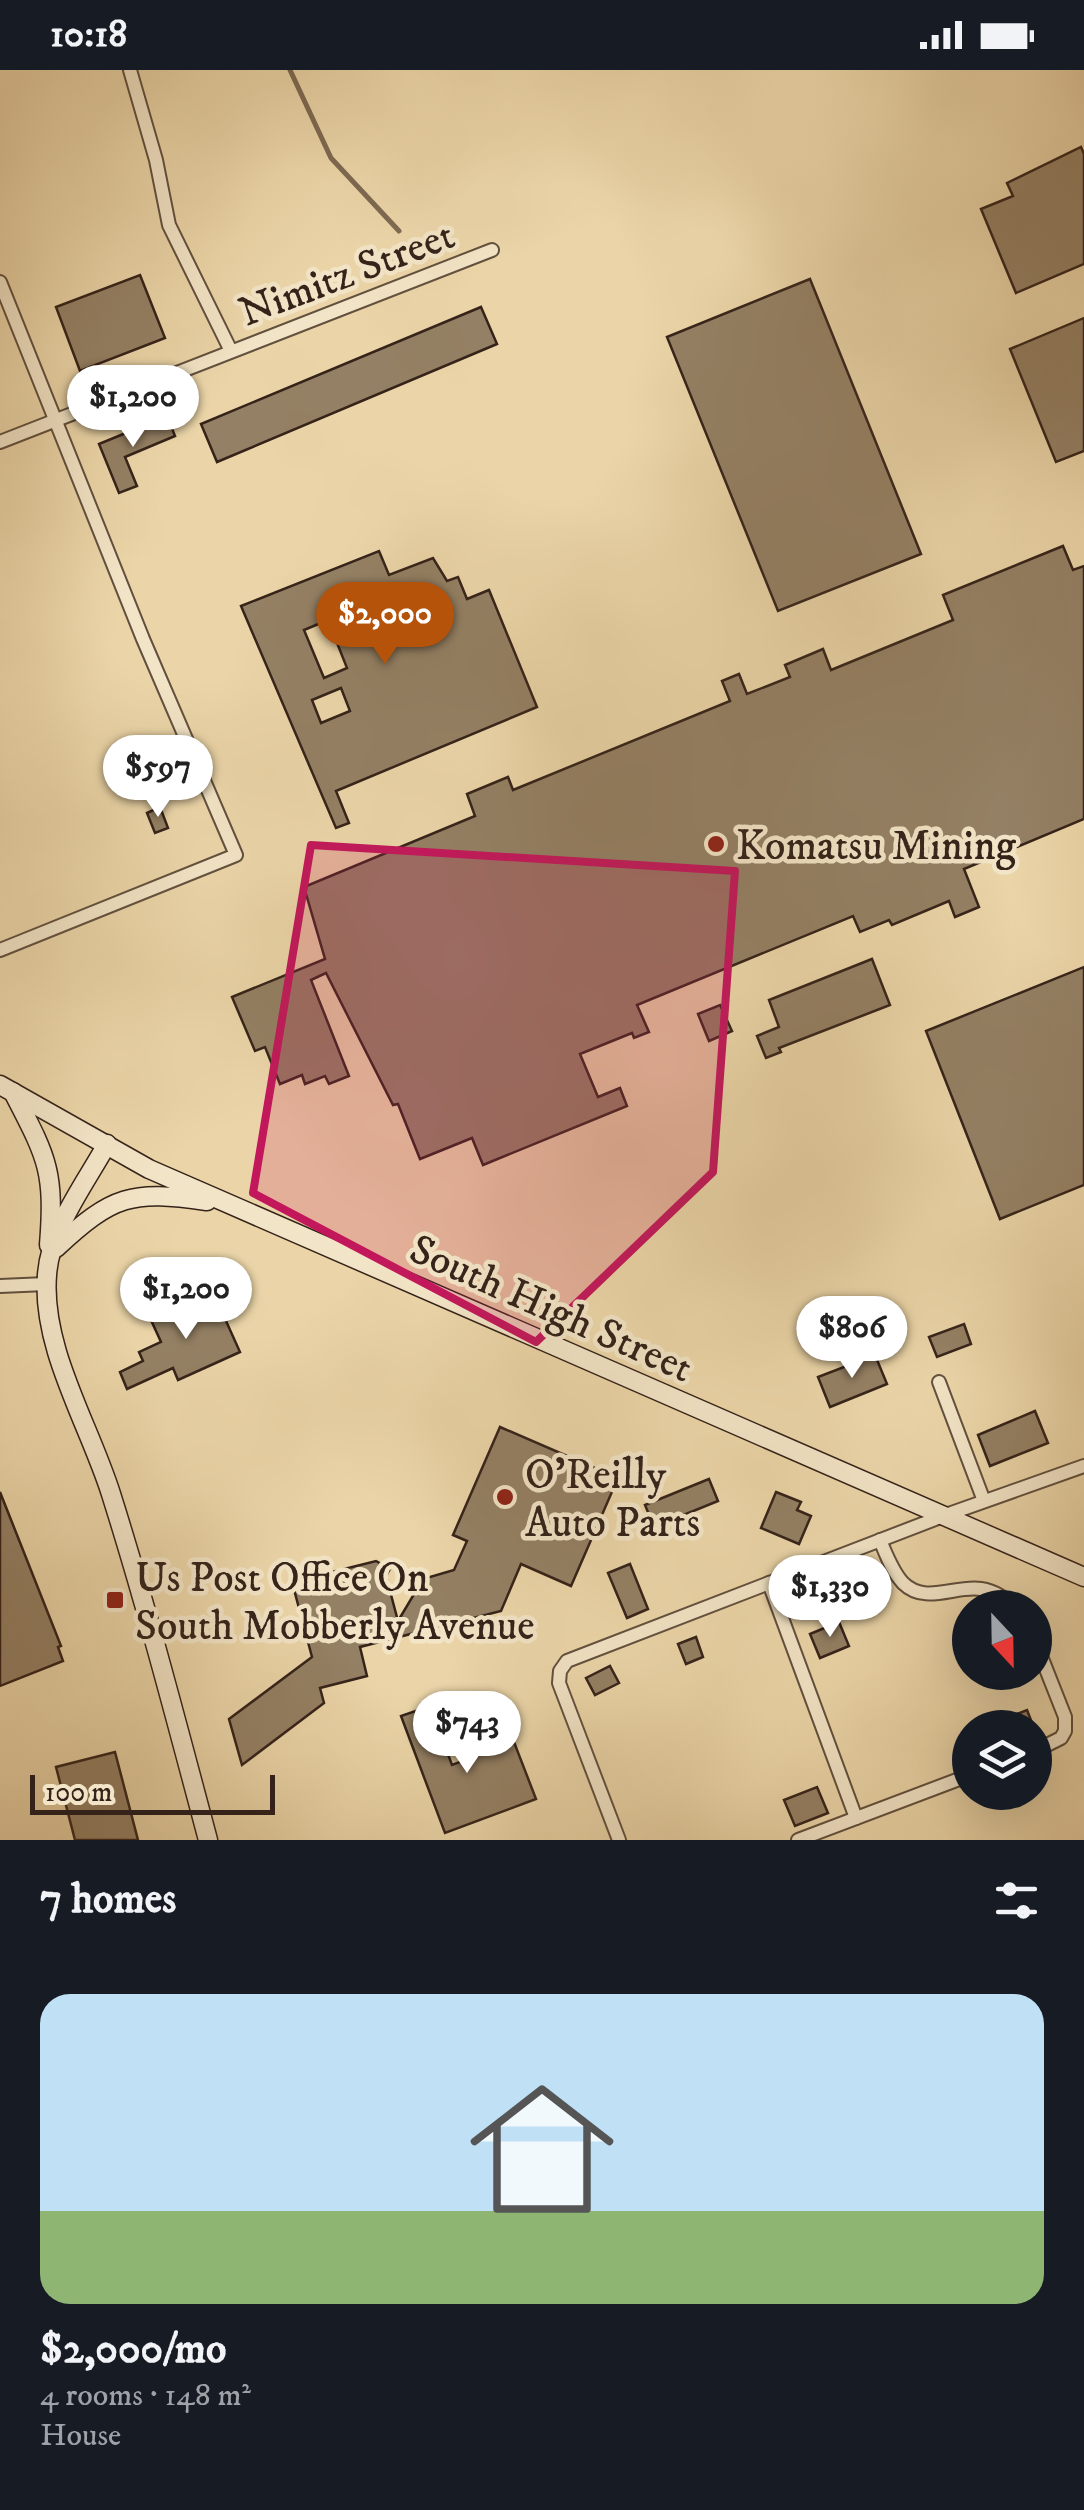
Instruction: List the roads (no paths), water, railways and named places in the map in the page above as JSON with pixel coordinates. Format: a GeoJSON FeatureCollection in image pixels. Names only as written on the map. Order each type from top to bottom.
{"type":"FeatureCollection","features":[{"type":"Feature","properties":{"kind":"main road","name":"South High Street"},"geometry":{"type":"LineString","coordinates":[[6,1088],[148,1169],[1084,1577]]}},
{"type":"Feature","properties":{"kind":"main road"},"geometry":{"type":"LineString","coordinates":[[6,1088],[50,1170],[53,1196],[46,1284],[53,1342],[112,1495],[208,1840]]}},
{"type":"Feature","properties":{"kind":"main road"},"geometry":{"type":"LineString","coordinates":[[49,1256],[107,1144]]}},
{"type":"Feature","properties":{"kind":"main road"},"geometry":{"type":"LineString","coordinates":[[49,1256],[92,1214],[120,1201],[163,1194],[231,1204]]}},
{"type":"Feature","properties":{"kind":"street"},"geometry":{"type":"LineString","coordinates":[[130,70],[174,239],[231,351]]}},
{"type":"Feature","properties":{"kind":"street","name":"Nimitz Street"},"geometry":{"type":"LineString","coordinates":[[0,442],[492,250]]}},
{"type":"Feature","properties":{"kind":"street"},"geometry":{"type":"LineString","coordinates":[[0,282],[143,640],[236,855],[0,950]]}},
{"type":"Feature","properties":{"kind":"street"},"geometry":{"type":"LineString","coordinates":[[0,1286],[46,1284]]}},
{"type":"Feature","properties":{"kind":"street"},"geometry":{"type":"LineString","coordinates":[[939,1382],[984,1501]]}},
{"type":"Feature","properties":{"kind":"street"},"geometry":{"type":"LineString","coordinates":[[619,1840],[560,1688],[562,1667],[576,1656],[1084,1466]]}},
{"type":"Feature","properties":{"kind":"street"},"geometry":{"type":"LineString","coordinates":[[880,1540],[896,1574],[912,1590],[952,1592]]}},
{"type":"Feature","properties":{"kind":"street"},"geometry":{"type":"LineString","coordinates":[[769,1583],[856,1818]]}},
{"type":"Feature","properties":{"kind":"street"},"geometry":{"type":"LineString","coordinates":[[1052,1685],[1065,1718],[1063,1735],[1052,1745]]}},
{"type":"Feature","properties":{"kind":"street"},"geometry":{"type":"LineString","coordinates":[[798,1840],[952,1783]]}},
{"type":"Feature","properties":{"kind":"waterway"},"geometry":{"type":"LineString","coordinates":[[290,70],[331,158],[399,231]]}},
{"type":"Feature","properties":{"kind":"place","name":"Komatsu Mining"},"geometry":{"type":"Point","coordinates":[716,844]}},
{"type":"Feature","properties":{"kind":"place","name":"O'Reilly Auto Parts"},"geometry":{"type":"Point","coordinates":[505,1497]}},
{"type":"Feature","properties":{"kind":"place","name":"Us Post Office On South Mobberly Avenue"},"geometry":{"type":"Point","coordinates":[115,1600]}}]}
